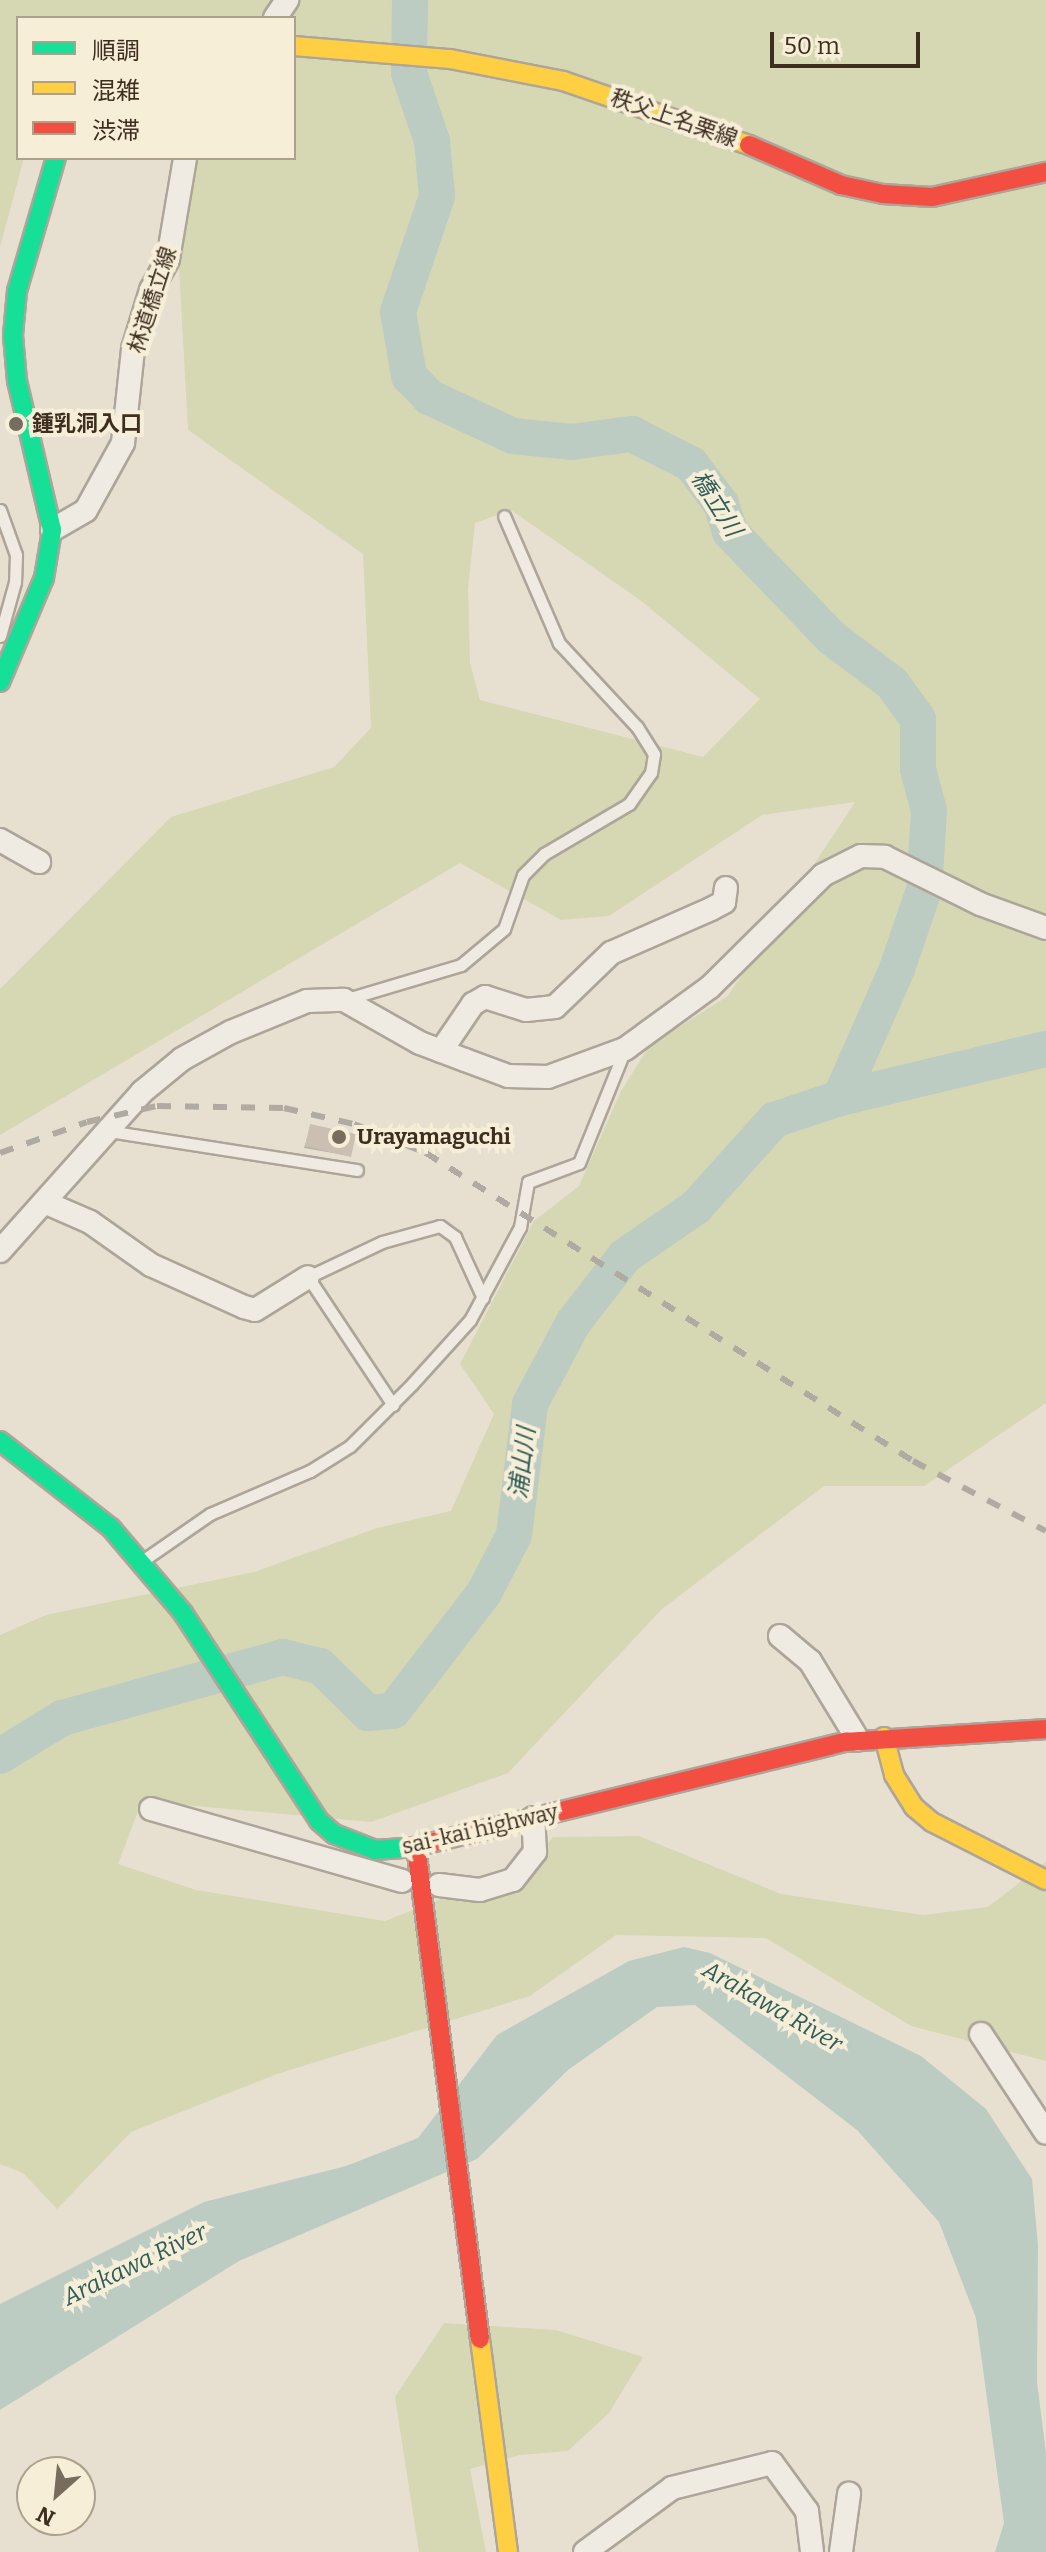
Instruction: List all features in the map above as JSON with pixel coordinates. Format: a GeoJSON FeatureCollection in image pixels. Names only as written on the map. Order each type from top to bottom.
{"type":"FeatureCollection","features":[{"type":"Feature","properties":{"kind":"main road","name":"秩父上名栗線"},"geometry":{"type":"LineString","coordinates":[[296,46],[450,59],[563,81],[711,128],[841,185],[883,194],[932,197],[1046,172]]}},
{"type":"Feature","properties":{"kind":"main road"},"geometry":{"type":"LineString","coordinates":[[0,682],[44,578],[52,530],[17,381],[13,335],[17,291],[55,160]]}},
{"type":"Feature","properties":{"kind":"main road","name":"sai-kai highway"},"geometry":{"type":"LineString","coordinates":[[0,1441],[83,1504],[142,1561],[183,1613],[319,1821],[334,1834],[375,1850],[416,1847],[858,1740],[1046,1729]]}},
{"type":"Feature","properties":{"kind":"main road"},"geometry":{"type":"LineString","coordinates":[[884,1737],[900,1790],[914,1807],[932,1822],[1046,1880]]}},
{"type":"Feature","properties":{"kind":"main road"},"geometry":{"type":"LineString","coordinates":[[416,1847],[508,2552]]}},
{"type":"Feature","properties":{"kind":"street","name":"林道橋立線"},"geometry":{"type":"LineString","coordinates":[[52,530],[86,510],[123,443],[133,349],[151,290],[168,259],[185,160]]}},
{"type":"Feature","properties":{"kind":"street"},"geometry":{"type":"LineString","coordinates":[[0,840],[39,862]]}},
{"type":"Feature","properties":{"kind":"street"},"geometry":{"type":"LineString","coordinates":[[0,1251],[142,1092],[182,1059],[231,1032],[307,1001],[344,1000],[441,1051],[508,1076],[548,1077],[625,1049],[710,987],[823,875],[861,856],[885,857],[980,904],[1046,928]]}},
{"type":"Feature","properties":{"kind":"street"},"geometry":{"type":"LineString","coordinates":[[441,1051],[473,1004],[485,997],[526,1010],[555,1007],[611,953],[724,902],[726,888]]}},
{"type":"Feature","properties":{"kind":"street"},"geometry":{"type":"LineString","coordinates":[[44,1202],[90,1222],[151,1265],[244,1307],[255,1310],[308,1277]]}},
{"type":"Feature","properties":{"kind":"street"},"geometry":{"type":"LineString","coordinates":[[780,1636],[810,1661],[858,1740]]}},
{"type":"Feature","properties":{"kind":"street"},"geometry":{"type":"LineString","coordinates":[[151,1809],[402,1881]]}},
{"type":"Feature","properties":{"kind":"street"},"geometry":{"type":"LineString","coordinates":[[439,1885],[480,1890],[513,1880],[535,1852],[533,1818]]}},
{"type":"Feature","properties":{"kind":"street"},"geometry":{"type":"LineString","coordinates":[[981,2034],[1046,2133]]}},
{"type":"Feature","properties":{"kind":"street"},"geometry":{"type":"LineString","coordinates":[[585,2552],[672,2488],[772,2463],[807,2511],[812,2552]]}},
{"type":"Feature","properties":{"kind":"street"},"geometry":{"type":"LineString","coordinates":[[841,2552],[849,2494]]}},
{"type":"Feature","properties":{"kind":"lane"},"geometry":{"type":"LineString","coordinates":[[0,510],[16,555],[15,582],[0,636]]}},
{"type":"Feature","properties":{"kind":"lane"},"geometry":{"type":"LineString","coordinates":[[344,1000],[461,965],[504,929],[523,875],[544,854],[629,804],[651,773],[654,754],[637,727],[559,643],[504,516]]}},
{"type":"Feature","properties":{"kind":"lane"},"geometry":{"type":"LineString","coordinates":[[142,1561],[210,1514],[310,1471],[350,1446],[393,1405],[470,1320],[520,1227],[528,1182],[579,1163],[625,1049]]}},
{"type":"Feature","properties":{"kind":"lane"},"geometry":{"type":"LineString","coordinates":[[108,1131],[357,1170]]}},
{"type":"Feature","properties":{"kind":"lane"},"geometry":{"type":"LineString","coordinates":[[393,1405],[308,1277],[382,1242],[440,1226],[455,1237],[483,1298]]}},
{"type":"Feature","properties":{"kind":"green space"},"geometry":{"type":"Polygon","coordinates":[[[0,0],[1046,0],[1046,1403],[924,1486],[824,1486],[662,1609],[508,1773],[371,1822],[142,1801],[118,1864],[196,1890],[385,1921],[532,1863],[553,1837],[639,1836],[781,1894],[923,1915],[988,1907],[1046,1862],[1046,2061],[911,2026],[766,1938],[616,1935],[530,1996],[277,2074],[131,2132],[57,2209],[23,2173],[0,2164],[0,1635],[46,1615],[254,1572],[377,1528],[451,1511],[494,1414],[460,1364],[534,1221],[579,1186],[621,1091],[650,1045],[728,996],[855,802],[762,815],[609,916],[561,920],[460,863],[0,1135],[0,989],[171,817],[334,767],[371,728],[363,554],[188,430],[173,160],[296,160],[296,16],[16,16],[16,160],[23,160],[0,247],[0,0]],[[511,510],[475,523],[468,589],[470,663],[480,700],[703,757],[760,699],[640,600],[511,510]]]}},
{"type":"Feature","properties":{"kind":"green space"},"geometry":{"type":"Polygon","coordinates":[[[444,2323],[556,2330],[643,2357],[609,2413],[568,2451],[520,2455],[470,2469],[486,2552],[419,2552],[395,2397],[444,2323]]]}},
{"type":"Feature","properties":{"kind":"water","name":"Arakawa River"},"geometry":{"type":"Polygon","coordinates":[[[684,1947],[710,1953],[921,2056],[986,2109],[1032,2179],[1038,2245],[1037,2382],[1046,2453],[1046,2552],[995,2552],[1004,2523],[976,2318],[939,2222],[857,2130],[695,2005],[657,2007],[568,2070],[477,2159],[239,2261],[0,2410],[0,2304],[204,2202],[346,2166],[418,2138],[497,2035],[629,1961],[684,1947]]]}},
{"type":"Feature","properties":{"kind":"building"},"geometry":{"type":"Polygon","coordinates":[[[310,1124],[356,1134],[351,1157],[305,1146],[310,1124]]]}},
{"type":"Feature","properties":{"kind":"waterway","name":"橋立川"},"geometry":{"type":"LineString","coordinates":[[410,0],[409,73],[432,141],[437,196],[398,312],[409,376],[429,397],[513,436],[571,442],[632,434],[691,464],[721,504],[730,532],[832,638],[892,683],[918,719],[918,769],[929,811],[924,890],[897,969],[840,1098]]}},
{"type":"Feature","properties":{"kind":"waterway","name":"浦山川"},"geometry":{"type":"LineString","coordinates":[[0,1756],[62,1718],[283,1657],[320,1666],[368,1713],[393,1711],[484,1593],[514,1535],[530,1404],[573,1323],[625,1256],[696,1207],[774,1120],[840,1098],[1046,1049]]}},
{"type":"Feature","properties":{"kind":"railway"},"geometry":{"type":"LineString","coordinates":[[0,1153],[87,1122],[157,1106],[284,1108],[354,1124],[426,1153],[913,1461],[1046,1531]]}},
{"type":"Feature","properties":{"kind":"traffic: fast"},"geometry":{"type":"LineString","coordinates":[[0,682],[44,578],[52,530],[17,381],[13,335],[17,291],[55,160]]}},
{"type":"Feature","properties":{"kind":"traffic: fast"},"geometry":{"type":"LineString","coordinates":[[0,1441],[111,1528],[183,1613],[319,1821],[334,1834],[375,1850],[414,1847]]}},
{"type":"Feature","properties":{"kind":"traffic: slow"},"geometry":{"type":"LineString","coordinates":[[296,46],[450,59],[563,81],[749,145]]}},
{"type":"Feature","properties":{"kind":"traffic: slow"},"geometry":{"type":"LineString","coordinates":[[884,1737],[894,1775],[914,1807],[932,1822],[1046,1880]]}},
{"type":"Feature","properties":{"kind":"traffic: slow"},"geometry":{"type":"LineString","coordinates":[[480,2339],[508,2552]]}},
{"type":"Feature","properties":{"kind":"traffic: jam"},"geometry":{"type":"LineString","coordinates":[[749,145],[841,185],[883,194],[932,197],[1046,172]]}},
{"type":"Feature","properties":{"kind":"traffic: jam"},"geometry":{"type":"LineString","coordinates":[[414,1847],[846,1742],[1046,1729]]}},
{"type":"Feature","properties":{"kind":"traffic: jam"},"geometry":{"type":"LineString","coordinates":[[416,1847],[480,2339]]}},
{"type":"Feature","properties":{"kind":"place","name":"鍾乳洞入口"},"geometry":{"type":"Point","coordinates":[16,424]}},
{"type":"Feature","properties":{"kind":"place","name":"Urayamaguchi"},"geometry":{"type":"Point","coordinates":[339,1137]}}]}
